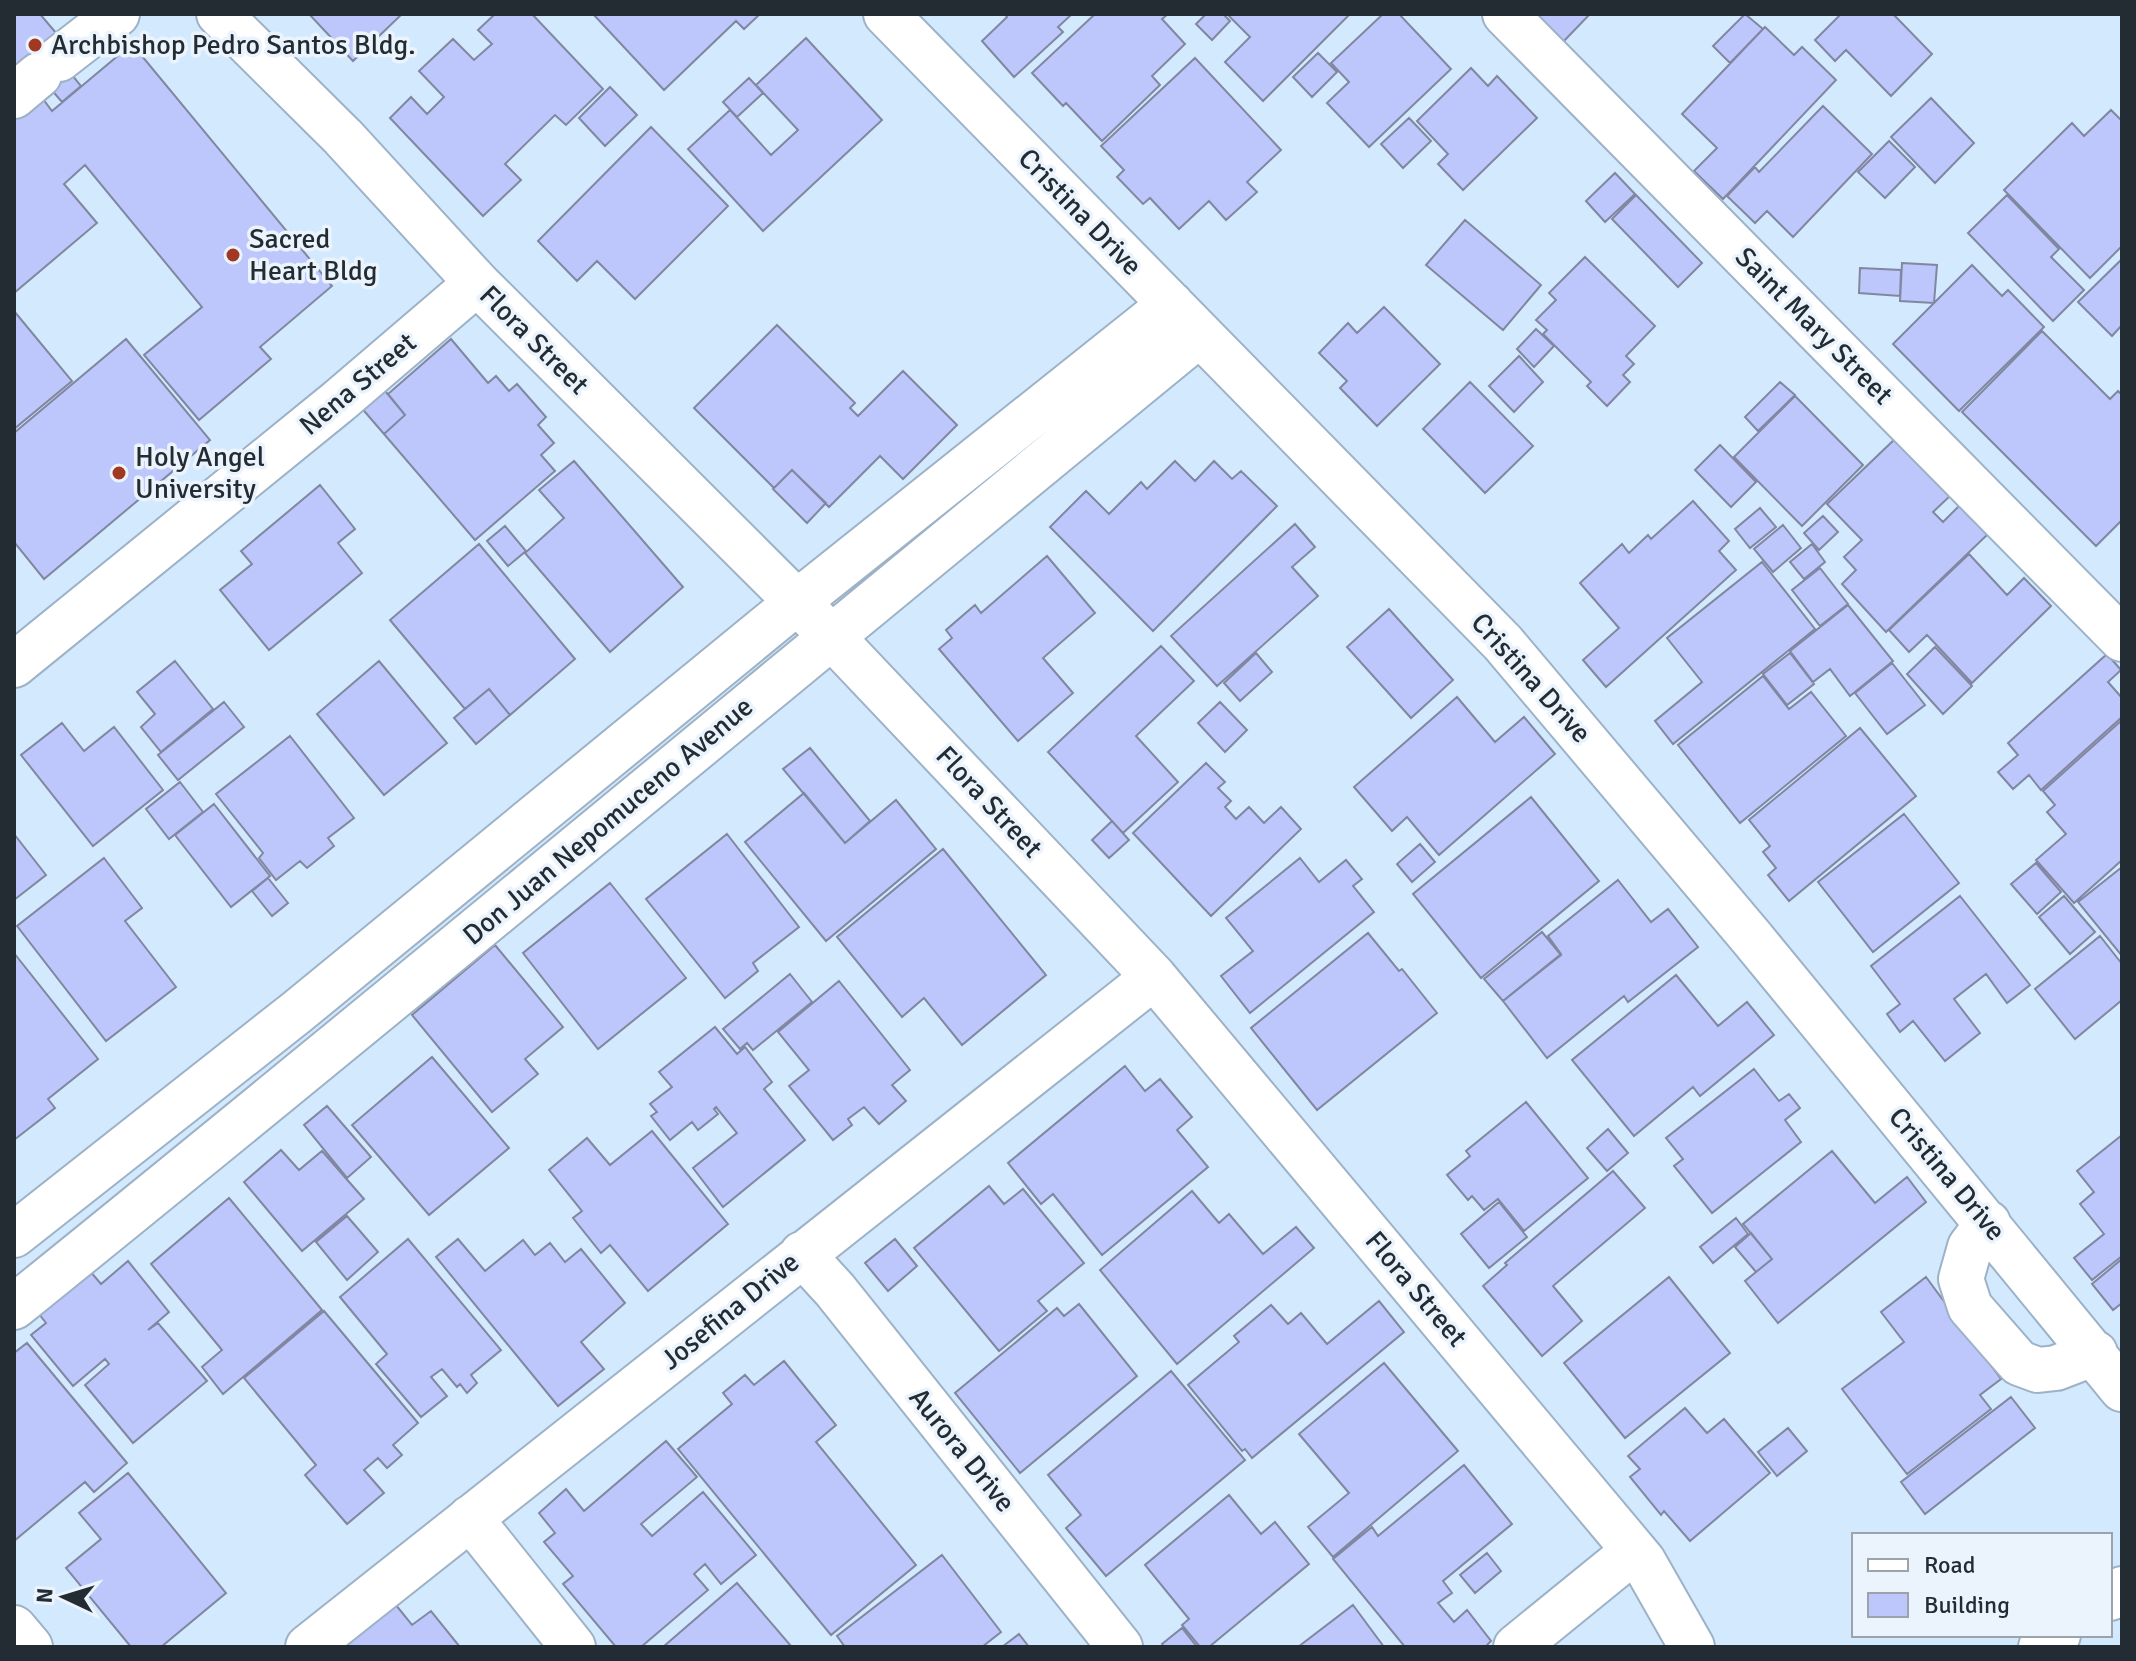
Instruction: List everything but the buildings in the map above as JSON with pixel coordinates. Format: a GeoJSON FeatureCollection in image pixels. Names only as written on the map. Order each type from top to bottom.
{"type":"FeatureCollection","features":[{"type":"Feature","properties":{"kind":"street"},"geometry":{"type":"LineString","coordinates":[[37,77],[117,14]]}},
{"type":"Feature","properties":{"kind":"street","name":"Flora Street"},"geometry":{"type":"LineString","coordinates":[[219,14],[343,137],[477,283],[831,636],[1154,977],[1643,1561],[1692,1647]]}},
{"type":"Feature","properties":{"kind":"street","name":"Cristina Drive"},"geometry":{"type":"LineString","coordinates":[[886,14],[1512,653],[1988,1223],[2122,1389]]}},
{"type":"Feature","properties":{"kind":"street","name":"Saint Mary Street"},"geometry":{"type":"LineString","coordinates":[[1505,14],[2122,639]]}},
{"type":"Feature","properties":{"kind":"street","name":"Nena Street"},"geometry":{"type":"LineString","coordinates":[[14,665],[339,401],[477,283]]}},
{"type":"Feature","properties":{"kind":"street","name":"Don Juan Nepomuceno Avenue"},"geometry":{"type":"LineString","coordinates":[[14,1235],[297,1012],[796,603],[1185,319]]}},
{"type":"Feature","properties":{"kind":"street","name":"Don Juan Nepomuceno Avenue"},"geometry":{"type":"LineString","coordinates":[[14,1307],[332,1051],[831,636],[1185,319]]}},
{"type":"Feature","properties":{"kind":"street","name":"Josefina Drive"},"geometry":{"type":"LineString","coordinates":[[308,1647],[1154,977]]}},
{"type":"Feature","properties":{"kind":"street"},"geometry":{"type":"LineString","coordinates":[[297,1012],[332,1051]]}},
{"type":"Feature","properties":{"kind":"street"},"geometry":{"type":"LineString","coordinates":[[1988,1223],[1970,1247],[1961,1279],[1970,1307],[2019,1363],[2038,1370],[2056,1368],[2095,1353]]}},
{"type":"Feature","properties":{"kind":"street","name":"Aurora Drive"},"geometry":{"type":"LineString","coordinates":[[802,1254],[835,1290],[1120,1647]]}},
{"type":"Feature","properties":{"kind":"street"},"geometry":{"type":"LineString","coordinates":[[470,1518],[573,1647]]}},
{"type":"Feature","properties":{"kind":"street"},"geometry":{"type":"LineString","coordinates":[[1516,1647],[1634,1551]]}},
{"type":"Feature","properties":{"kind":"street"},"geometry":{"type":"LineString","coordinates":[[14,1628],[30,1647]]}},
{"type":"Feature","properties":{"kind":"place","name":"Archbishop Pedro Santos Bldg."},"geometry":{"type":"Point","coordinates":[35,45]}},
{"type":"Feature","properties":{"kind":"place","name":"Sacred Heart Bldg"},"geometry":{"type":"Point","coordinates":[233,255]}},
{"type":"Feature","properties":{"kind":"place","name":"Holy Angel University"},"geometry":{"type":"Point","coordinates":[119,473]}}]}
